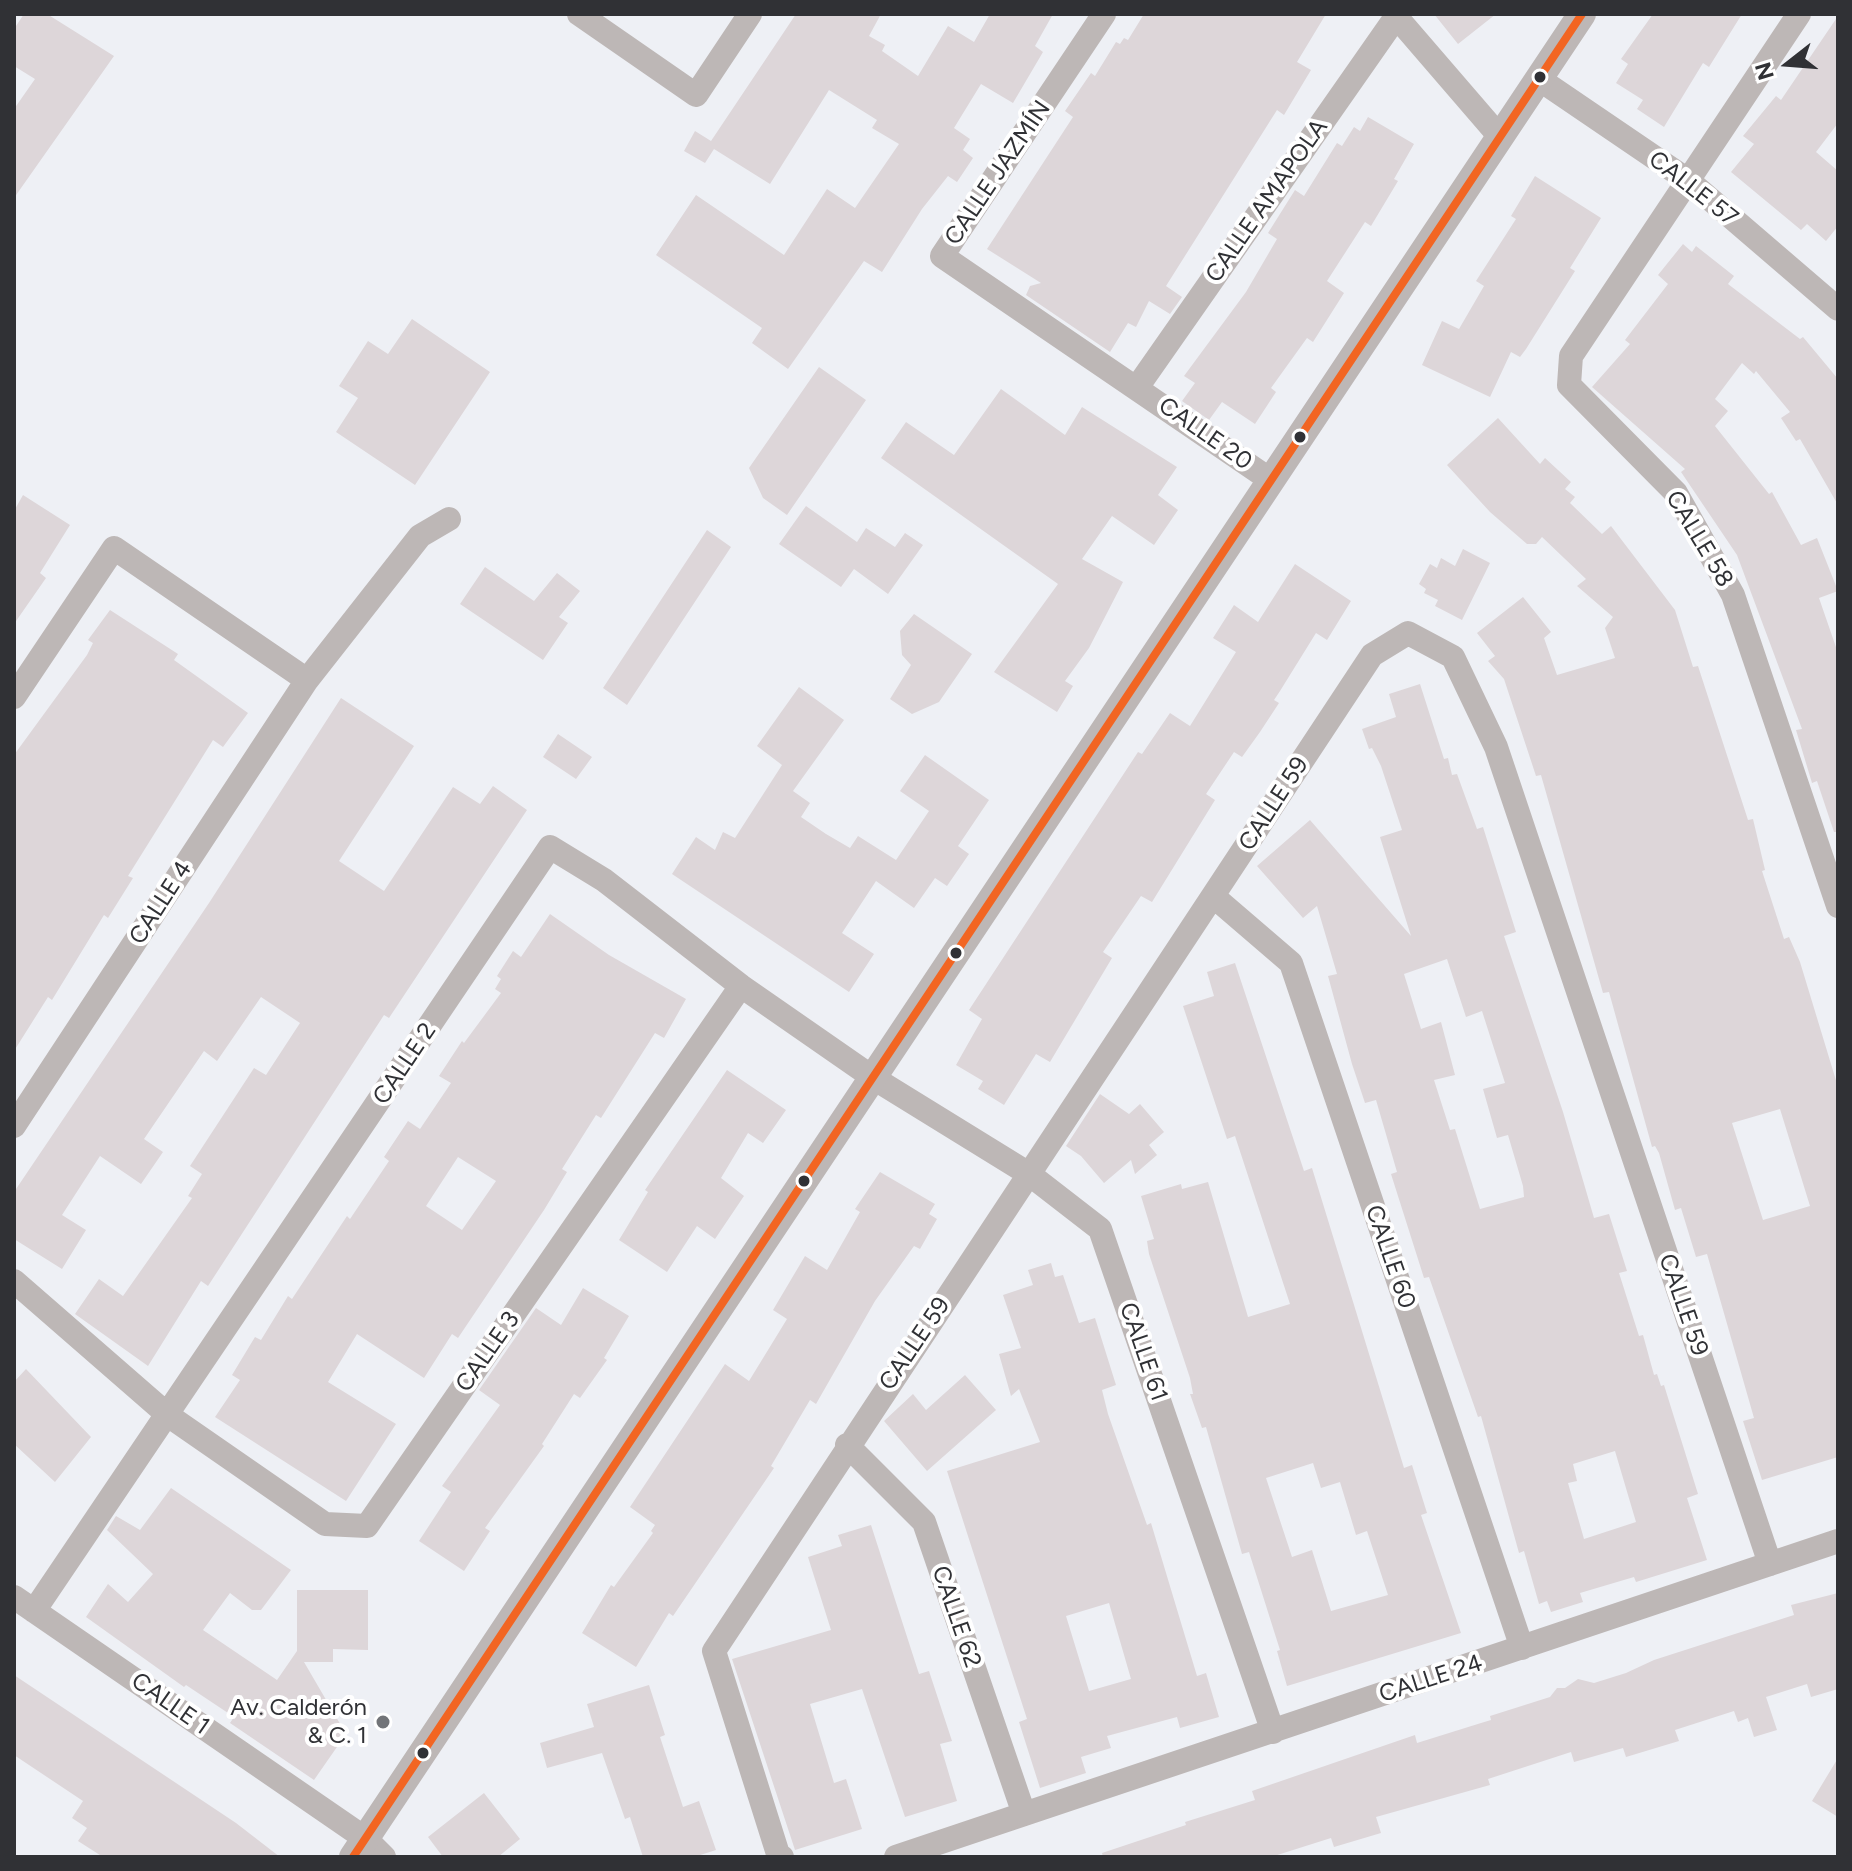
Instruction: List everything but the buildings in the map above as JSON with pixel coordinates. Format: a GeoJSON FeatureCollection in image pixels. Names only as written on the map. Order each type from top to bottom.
{"type":"FeatureCollection","features":[{"type":"Feature","properties":{"kind":"street"},"geometry":{"type":"LineString","coordinates":[[579,14],[696,95],[750,14]]}},
{"type":"Feature","properties":{"kind":"street","name":"CALLE JAZMÍN"},"geometry":{"type":"LineString","coordinates":[[1104,14],[942,256],[1138,386]]}},
{"type":"Feature","properties":{"kind":"street"},"geometry":{"type":"LineString","coordinates":[[368,1851],[875,1079],[1582,14]]}},
{"type":"Feature","properties":{"kind":"street","name":"CALLE 58"},"geometry":{"type":"LineString","coordinates":[[1799,14],[1571,356],[1569,385],[1676,493],[1733,595],[1838,906]]}},
{"type":"Feature","properties":{"kind":"street"},"geometry":{"type":"LineString","coordinates":[[1395,15],[1500,137]]}},
{"type":"Feature","properties":{"kind":"street","name":"CALLE AMAPOLA"},"geometry":{"type":"LineString","coordinates":[[1138,386],[1395,15]]}},
{"type":"Feature","properties":{"kind":"street","name":"CALLE 57"},"geometry":{"type":"LineString","coordinates":[[1539,79],[1689,181],[1838,309]]}},
{"type":"Feature","properties":{"kind":"street","name":"CALLE 20"},"geometry":{"type":"LineString","coordinates":[[1138,386],[1272,481]]}},
{"type":"Feature","properties":{"kind":"street","name":"CALLE 4"},"geometry":{"type":"LineString","coordinates":[[14,1126],[307,680],[420,536],[449,519]]}},
{"type":"Feature","properties":{"kind":"street"},"geometry":{"type":"LineString","coordinates":[[14,697],[114,548],[307,680]]}},
{"type":"Feature","properties":{"kind":"street","name":"CALLE 59"},"geometry":{"type":"LineString","coordinates":[[782,1857],[778,1854],[714,1651],[847,1445],[1372,655],[1408,633],[1453,657],[1496,747],[1770,1564]]}},
{"type":"Feature","properties":{"kind":"street","name":"CALLE 2"},"geometry":{"type":"LineString","coordinates":[[24,1604],[169,1416],[550,847],[604,880],[741,986],[875,1079]]}},
{"type":"Feature","properties":{"kind":"street","name":"CALLE 60"},"geometry":{"type":"LineString","coordinates":[[1213,896],[1291,963],[1522,1648]]}},
{"type":"Feature","properties":{"kind":"street","name":"CALLE 3"},"geometry":{"type":"LineString","coordinates":[[169,1416],[325,1524],[367,1526],[741,986]]}},
{"type":"Feature","properties":{"kind":"street","name":"CALLE 61"},"geometry":{"type":"LineString","coordinates":[[875,1079],[1029,1174],[1100,1229],[1273,1732]]}},
{"type":"Feature","properties":{"kind":"street"},"geometry":{"type":"LineString","coordinates":[[14,1281],[169,1416]]}},
{"type":"Feature","properties":{"kind":"street","name":"CALLE 62"},"geometry":{"type":"LineString","coordinates":[[847,1445],[924,1522],[1024,1814]]}},
{"type":"Feature","properties":{"kind":"street","name":"CALLE 24"},"geometry":{"type":"LineString","coordinates":[[1024,1814],[1838,1541]]}},
{"type":"Feature","properties":{"kind":"street","name":"CALLE 1"},"geometry":{"type":"LineString","coordinates":[[24,1604],[368,1851]]}},
{"type":"Feature","properties":{"kind":"street"},"geometry":{"type":"LineString","coordinates":[[896,1857],[1024,1814]]}},
{"type":"Feature","properties":{"kind":"transit line"},"geometry":{"type":"LineString","coordinates":[[353,1857],[1582,14]]}},
{"type":"Feature","properties":{"kind":"place","name":"Av. Calderón & C. 1"},"geometry":{"type":"Point","coordinates":[383,1722]}}]}
